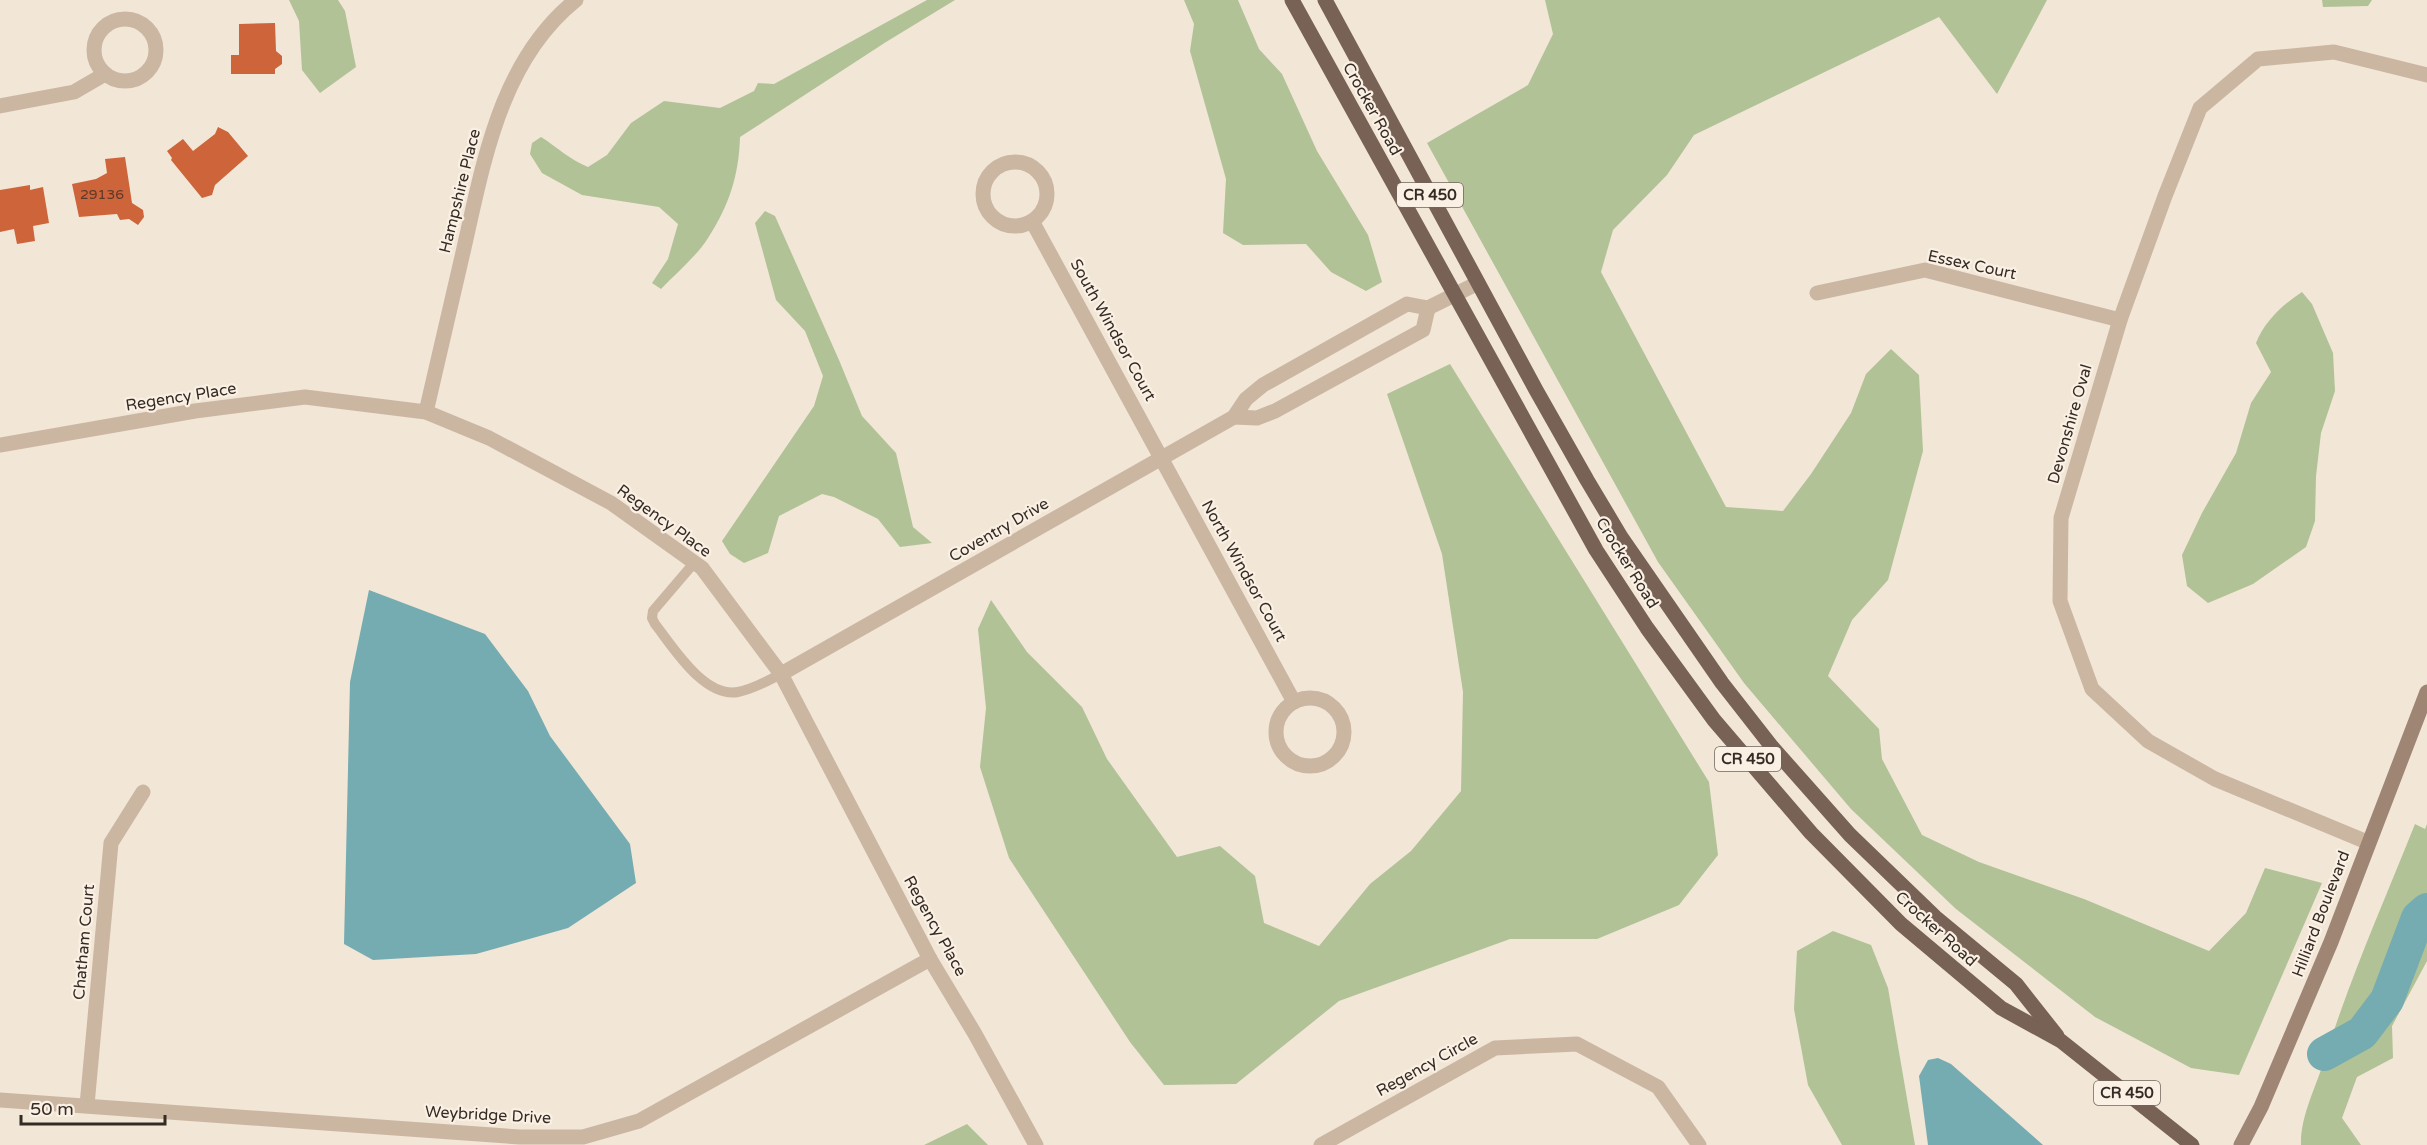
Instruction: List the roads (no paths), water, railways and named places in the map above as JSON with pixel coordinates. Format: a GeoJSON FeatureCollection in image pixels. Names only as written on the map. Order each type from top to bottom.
{"type":"FeatureCollection","features":[{"type":"Feature","properties":{"kind":"main road","name":"Crocker Road"},"geometry":{"type":"LineString","coordinates":[[1292,0],[1514,406],[1596,550],[1641,619],[1714,720],[1811,833],[1901,924],[2001,1008],[2061,1041],[2192,1145]]}},
{"type":"Feature","properties":{"kind":"main road","name":"Crocker Road"},"geometry":{"type":"LineString","coordinates":[[1325,0],[1536,390],[1621,537],[1743,713],[1850,835],[1935,917],[2016,984],[2061,1041]]}},
{"type":"Feature","properties":{"kind":"street","name":"Hampshire Place"},"geometry":{"type":"LineString","coordinates":[[426,412],[481,174],[503,100],[531,50],[565,9],[576,0]]}},
{"type":"Feature","properties":{"kind":"street"},"geometry":{"type":"LineString","coordinates":[[127,18],[144,24],[156,42],[156,55],[151,67],[132,80],[118,81],[105,74],[97,65],[93,53],[94,42],[100,29],[112,20],[127,18]]}},
{"type":"Feature","properties":{"kind":"street","name":"Devonshire Oval"},"geometry":{"type":"LineString","coordinates":[[2367,842],[2216,779],[2148,741],[2092,689],[2060,601],[2061,518],[2120,320],[2164,196],[2200,108],[2258,59],[2334,52],[2427,75]]}},
{"type":"Feature","properties":{"kind":"street"},"geometry":{"type":"LineString","coordinates":[[0,106],[74,92],[105,74]]}},
{"type":"Feature","properties":{"kind":"street"},"geometry":{"type":"LineString","coordinates":[[1007,163],[1026,164],[1042,177],[1046,186],[1045,206],[1032,221],[1011,226],[992,216],[983,196],[989,176],[997,168],[1007,163]]}},
{"type":"Feature","properties":{"kind":"street","name":"South Windsor Court"},"geometry":{"type":"LineString","coordinates":[[1032,221],[1162,458]]}},
{"type":"Feature","properties":{"kind":"street","name":"Essex Court"},"geometry":{"type":"LineString","coordinates":[[1817,293],[1925,270],[2120,320]]}},
{"type":"Feature","properties":{"kind":"street","name":"Coventry Drive"},"geometry":{"type":"LineString","coordinates":[[781,674],[1234,417],[1246,399],[1263,385],[1407,304],[1428,308],[1478,283]]}},
{"type":"Feature","properties":{"kind":"street","name":"Coventry Drive"},"geometry":{"type":"LineString","coordinates":[[1234,417],[1257,418],[1275,411],[1424,330],[1428,308]]}},
{"type":"Feature","properties":{"kind":"street","name":"Regency Place"},"geometry":{"type":"LineString","coordinates":[[0,445],[195,411],[305,397],[426,412],[489,438],[611,503],[702,568],[781,674],[930,959],[975,1034],[1036,1145]]}},
{"type":"Feature","properties":{"kind":"street","name":"North Windsor Court"},"geometry":{"type":"LineString","coordinates":[[1162,458],[1294,702]]}},
{"type":"Feature","properties":{"kind":"street","name":"Hilliard Boulevard"},"geometry":{"type":"LineString","coordinates":[[2241,1145],[2261,1107],[2331,942],[2367,842],[2427,692]]}},
{"type":"Feature","properties":{"kind":"street"},"geometry":{"type":"LineString","coordinates":[[1315,698],[1335,709],[1342,719],[1344,730],[1337,752],[1319,765],[1297,764],[1281,750],[1276,729],[1284,710],[1294,702],[1315,698]]}},
{"type":"Feature","properties":{"kind":"street","name":"Chatham Court"},"geometry":{"type":"LineString","coordinates":[[87,1105],[111,843],[143,792]]}},
{"type":"Feature","properties":{"kind":"street","name":"Weybridge Drive"},"geometry":{"type":"LineString","coordinates":[[0,1100],[520,1137],[583,1137],[639,1121],[930,959]]}},
{"type":"Feature","properties":{"kind":"street","name":"Regency Circle"},"geometry":{"type":"LineString","coordinates":[[1321,1145],[1495,1048],[1577,1044],[1658,1087],[1699,1145]]}},
{"type":"Feature","properties":{"kind":"lane"},"geometry":{"type":"LineString","coordinates":[[694,563],[659,601],[653,611],[652,618],[655,624],[696,675],[709,686],[735,693],[753,688],[781,674]]}},
{"type":"Feature","properties":{"kind":"water"},"geometry":{"type":"Polygon","coordinates":[[[369,590],[485,634],[528,691],[550,736],[630,844],[636,883],[568,928],[476,954],[373,960],[344,944],[350,682],[369,590]]]}},
{"type":"Feature","properties":{"kind":"water"},"geometry":{"type":"Polygon","coordinates":[[[1938,1058],[1951,1064],[2043,1145],[1928,1145],[1919,1076],[1928,1060],[1938,1058]]]}},
{"type":"Feature","properties":{"kind":"waterway"},"geometry":{"type":"LineString","coordinates":[[2324,1054],[2362,1033],[2387,1000],[2418,918],[2427,910]]}}]}
